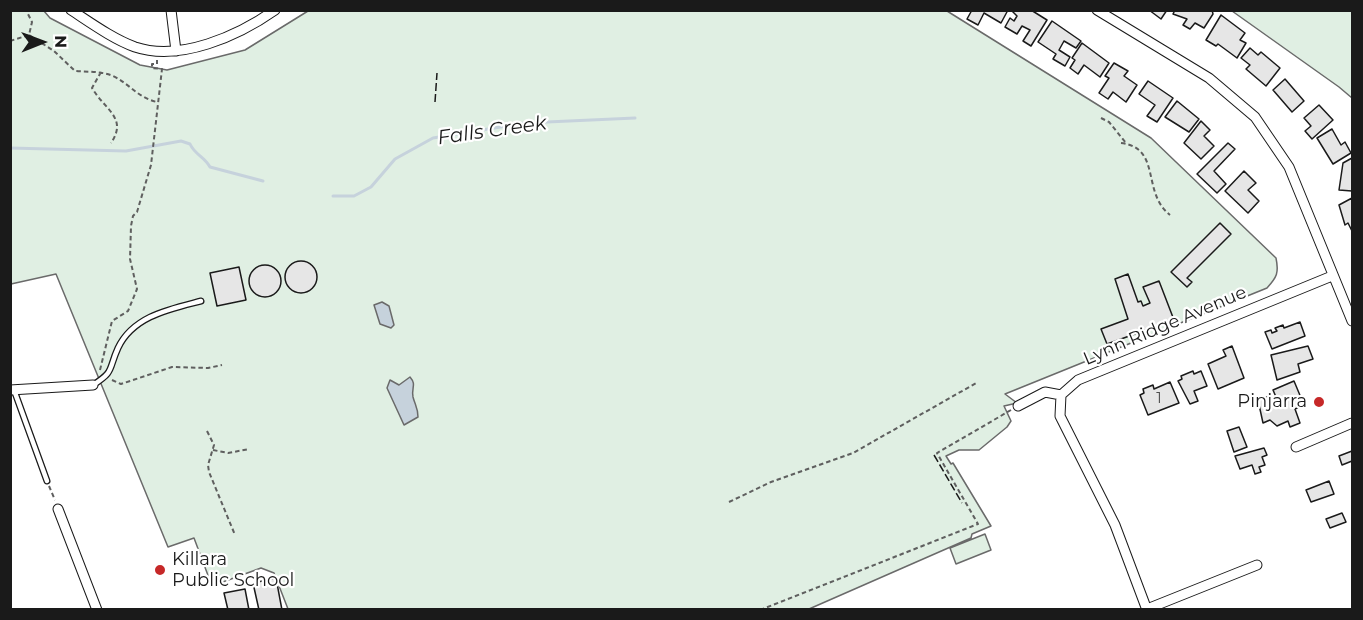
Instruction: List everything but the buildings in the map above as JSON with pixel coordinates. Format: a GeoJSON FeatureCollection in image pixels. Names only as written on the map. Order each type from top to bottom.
{"type":"FeatureCollection","features":[{"type":"Feature","properties":{"kind":"street"},"geometry":{"type":"LineString","coordinates":[[71,10],[132,45],[155,51],[176,51],[217,40],[249,26],[275,10]]}},
{"type":"Feature","properties":{"kind":"street"},"geometry":{"type":"LineString","coordinates":[[171,10],[176,51]]}},
{"type":"Feature","properties":{"kind":"street"},"geometry":{"type":"LineString","coordinates":[[1097,10],[1209,78],[1255,117],[1289,167],[1332,276],[1353,321]]}},
{"type":"Feature","properties":{"kind":"street","name":"Lynn Ridge Avenue"},"geometry":{"type":"LineString","coordinates":[[1061,395],[1078,380],[1332,276]]}},
{"type":"Feature","properties":{"kind":"street"},"geometry":{"type":"LineString","coordinates":[[12,390],[93,385]]}},
{"type":"Feature","properties":{"kind":"street"},"geometry":{"type":"LineString","coordinates":[[1017,406],[1045,392],[1061,395],[1060,416],[1115,525],[1147,609],[1257,565]]}},
{"type":"Feature","properties":{"kind":"street"},"geometry":{"type":"LineString","coordinates":[[1296,447],[1353,423]]}},
{"type":"Feature","properties":{"kind":"street"},"geometry":{"type":"LineString","coordinates":[[58,509],[98,609]]}},
{"type":"Feature","properties":{"kind":"lane"},"geometry":{"type":"LineString","coordinates":[[93,385],[109,375],[118,347],[129,332],[154,314],[201,301]]}},
{"type":"Feature","properties":{"kind":"lane"},"geometry":{"type":"LineString","coordinates":[[12,390],[47,481]]}},
{"type":"Feature","properties":{"kind":"path"},"geometry":{"type":"LineString","coordinates":[[26,10],[32,22],[29,35]]}},
{"type":"Feature","properties":{"kind":"path"},"geometry":{"type":"LineString","coordinates":[[10,41],[29,35]]}},
{"type":"Feature","properties":{"kind":"path"},"geometry":{"type":"LineString","coordinates":[[29,35],[54,51],[75,71],[101,72],[114,76],[145,100],[158,102]]}},
{"type":"Feature","properties":{"kind":"path"},"geometry":{"type":"LineString","coordinates":[[93,385],[112,321],[128,311],[137,289],[130,259],[131,226],[133,216],[137,213],[151,161],[162,69],[153,68],[152,64],[157,64]]}},
{"type":"Feature","properties":{"kind":"path"},"geometry":{"type":"LineString","coordinates":[[101,72],[92,88],[119,123],[118,132],[111,143]]}},
{"type":"Feature","properties":{"kind":"path"},"geometry":{"type":"LineString","coordinates":[[1101,118],[1109,122],[1126,143]]}},
{"type":"Feature","properties":{"kind":"path"},"geometry":{"type":"LineString","coordinates":[[1121,143],[1141,150],[1150,170],[1156,200],[1170,215]]}},
{"type":"Feature","properties":{"kind":"path"},"geometry":{"type":"LineString","coordinates":[[109,375],[114,382],[121,384],[172,367],[208,368],[222,365]]}},
{"type":"Feature","properties":{"kind":"path"},"geometry":{"type":"LineString","coordinates":[[729,502],[771,482],[853,453],[978,382]]}},
{"type":"Feature","properties":{"kind":"path"},"geometry":{"type":"LineString","coordinates":[[760,609],[978,524],[937,453],[1017,406]]}},
{"type":"Feature","properties":{"kind":"path"},"geometry":{"type":"LineString","coordinates":[[207,431],[214,445],[208,465],[209,472],[235,535]]}},
{"type":"Feature","properties":{"kind":"path"},"geometry":{"type":"LineString","coordinates":[[213,450],[228,453],[249,449]]}},
{"type":"Feature","properties":{"kind":"path"},"geometry":{"type":"LineString","coordinates":[[47,481],[58,509]]}},
{"type":"Feature","properties":{"kind":"green space"},"geometry":{"type":"Polygon","coordinates":[[[10,11],[44,11],[50,18],[140,65],[167,70],[245,50],[308,11],[947,11],[1151,138],[1276,258],[1277,271],[1275,278],[1267,288],[1005,394],[1017,403],[1004,406],[1011,421],[1007,427],[979,450],[959,450],[946,456],[951,464],[953,463],[991,526],[972,534],[971,538],[809,609],[288,609],[274,573],[261,568],[212,586],[194,538],[168,547],[56,274],[11,284],[10,11]]]}},
{"type":"Feature","properties":{"kind":"green space"},"geometry":{"type":"Polygon","coordinates":[[[1232,11],[1352,11],[1352,98],[1339,87],[1232,11]]]}},
{"type":"Feature","properties":{"kind":"green space"},"geometry":{"type":"Polygon","coordinates":[[[985,534],[991,550],[956,564],[950,548],[985,534]]]}},
{"type":"Feature","properties":{"kind":"shaded area"},"geometry":{"type":"Polygon","coordinates":[[[382,302],[389,306],[394,325],[391,328],[380,324],[374,305],[382,302]]]}},
{"type":"Feature","properties":{"kind":"shaded area"},"geometry":{"type":"Polygon","coordinates":[[[410,377],[413,382],[413,397],[418,417],[404,425],[387,388],[390,380],[399,385],[410,377]]]}},
{"type":"Feature","properties":{"kind":"waterway","name":"Falls Creek"},"geometry":{"type":"LineString","coordinates":[[333,196],[354,196],[371,187],[395,159],[433,138],[525,123],[635,118]]}},
{"type":"Feature","properties":{"kind":"waterway","name":"Falls Creek"},"geometry":{"type":"LineString","coordinates":[[10,148],[126,151],[181,141],[190,144],[210,167],[263,181]]}},
{"type":"Feature","properties":{"kind":"fence"},"geometry":{"type":"LineString","coordinates":[[435,102],[437,73]]}},
{"type":"Feature","properties":{"kind":"fence"},"geometry":{"type":"LineString","coordinates":[[934,455],[962,503]]}},
{"type":"Feature","properties":{"kind":"place","name":"Pinjarra"},"geometry":{"type":"Point","coordinates":[1319,402]}},
{"type":"Feature","properties":{"kind":"place","name":"Killara Public School"},"geometry":{"type":"Point","coordinates":[160,570]}}]}
